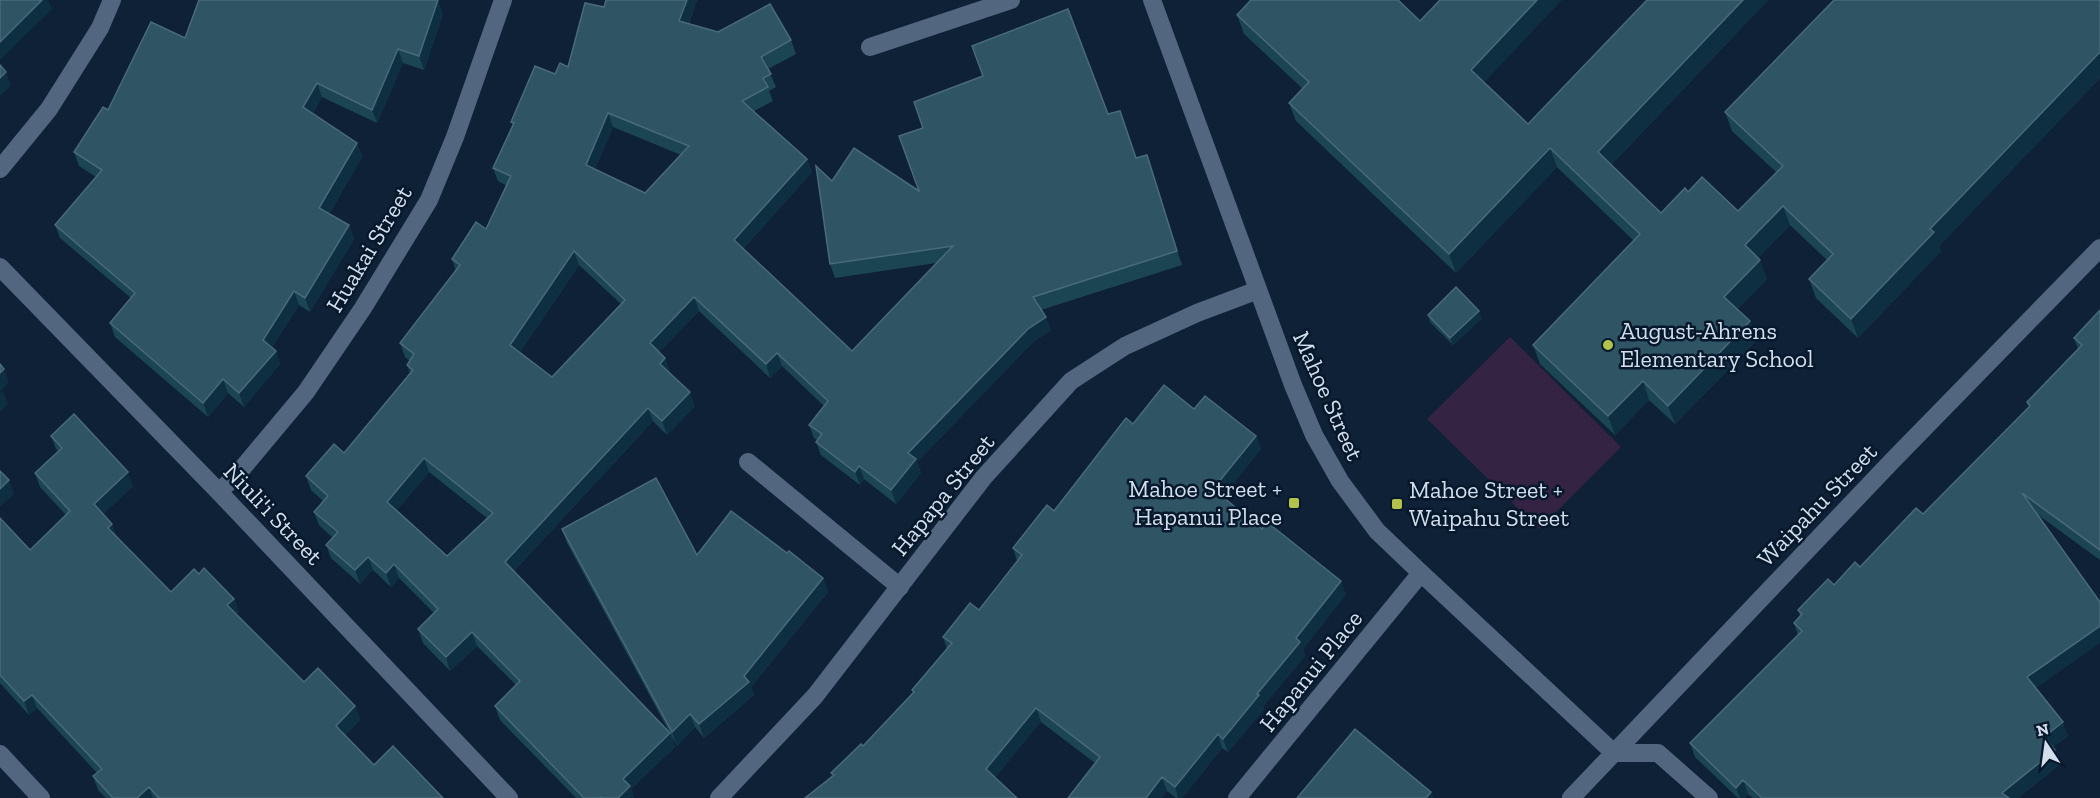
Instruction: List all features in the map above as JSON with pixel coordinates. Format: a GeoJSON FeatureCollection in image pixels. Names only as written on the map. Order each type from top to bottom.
{"type":"FeatureCollection","features":[{"type":"Feature","properties":{"kind":"street"},"geometry":{"type":"LineString","coordinates":[[0,169],[49,109],[100,28],[112,0]]}},
{"type":"Feature","properties":{"kind":"street","name":"Huakai Street"},"geometry":{"type":"LineString","coordinates":[[219,492],[240,471],[306,392],[363,308],[429,200],[455,137],[504,0]]}},
{"type":"Feature","properties":{"kind":"street"},"geometry":{"type":"LineString","coordinates":[[870,47],[1011,0]]}},
{"type":"Feature","properties":{"kind":"street","name":"Mahoe Street"},"geometry":{"type":"LineString","coordinates":[[1152,0],[1258,290],[1314,435],[1340,481],[1377,531],[1614,753]]}},
{"type":"Feature","properties":{"kind":"street","name":"Waipahu Street"},"geometry":{"type":"LineString","coordinates":[[1571,798],[2100,248]]}},
{"type":"Feature","properties":{"kind":"street","name":"Niuli'i Street"},"geometry":{"type":"LineString","coordinates":[[0,267],[219,492],[509,798]]}},
{"type":"Feature","properties":{"kind":"street","name":"Hapapa Street"},"geometry":{"type":"LineString","coordinates":[[719,798],[815,696],[984,477],[1071,381],[1125,346],[1197,313],[1258,290]]}},
{"type":"Feature","properties":{"kind":"street"},"geometry":{"type":"LineString","coordinates":[[748,462],[900,587]]}},
{"type":"Feature","properties":{"kind":"street","name":"Hapanui Place"},"geometry":{"type":"LineString","coordinates":[[1237,798],[1420,573]]}},
{"type":"Feature","properties":{"kind":"street"},"geometry":{"type":"LineString","coordinates":[[1614,753],[1658,753],[1709,798]]}},
{"type":"Feature","properties":{"kind":"street"},"geometry":{"type":"LineString","coordinates":[[0,754],[41,798]]}},
{"type":"Feature","properties":{"kind":"shaded area"},"geometry":{"type":"Polygon","coordinates":[[[1510,337],[1621,447],[1539,529],[1427,419],[1510,337]]]}},
{"type":"Feature","properties":{"kind":"building"},"geometry":{"type":"Polygon","coordinates":[[[0,0],[42,0],[0,42],[0,0]]]}},
{"type":"Feature","properties":{"kind":"building"},"geometry":{"type":"Polygon","coordinates":[[[199,0],[438,0],[419,56],[398,49],[372,110],[317,83],[303,107],[357,143],[319,208],[349,225],[305,298],[294,291],[263,340],[276,351],[239,393],[223,379],[203,403],[110,323],[135,293],[55,225],[102,170],[74,152],[103,107],[108,110],[151,22],[185,38],[199,0]]]}},
{"type":"Feature","properties":{"kind":"building"},"geometry":{"type":"Polygon","coordinates":[[[606,0],[687,0],[679,21],[718,32],[770,4],[791,40],[761,57],[771,74],[763,78],[768,87],[742,101],[807,159],[734,240],[852,351],[953,246],[830,264],[816,166],[832,181],[854,148],[919,191],[899,136],[923,128],[914,102],[983,76],[972,46],[1068,9],[1108,114],[1120,111],[1136,158],[1147,155],[1177,251],[1033,297],[1046,317],[1028,329],[908,453],[916,459],[891,490],[859,466],[855,472],[816,442],[822,434],[809,425],[828,401],[777,353],[766,364],[694,297],[650,343],[665,358],[660,364],[690,392],[662,421],[648,408],[505,562],[670,733],[623,779],[630,786],[618,798],[584,798],[495,706],[520,681],[472,632],[446,657],[418,629],[438,609],[394,564],[386,573],[368,557],[355,570],[326,545],[338,532],[314,512],[328,496],[306,476],[334,444],[344,453],[413,370],[407,365],[414,354],[400,343],[460,265],[452,259],[476,222],[486,229],[511,176],[493,168],[514,123],[511,122],[535,66],[555,74],[560,63],[568,67],[585,3],[604,7],[606,0]],[[608,113],[586,165],[645,193],[689,146],[608,113]],[[574,251],[510,345],[552,377],[625,300],[574,251]],[[424,458],[387,502],[447,556],[493,513],[424,458]]]}},
{"type":"Feature","properties":{"kind":"building"},"geometry":{"type":"Polygon","coordinates":[[[1251,0],[1398,0],[1420,21],[1440,0],[1537,0],[1471,70],[1528,124],[1647,0],[1743,0],[1598,152],[1661,213],[1685,188],[1688,192],[1702,177],[1738,211],[1783,166],[1725,112],[1834,0],[2100,0],[2100,52],[1930,229],[1934,232],[1851,319],[1809,279],[1833,254],[1783,206],[1745,245],[1760,260],[1724,297],[1750,321],[1668,406],[1643,381],[1608,416],[1533,345],[1640,234],[1550,148],[1449,254],[1289,103],[1309,82],[1237,15],[1251,0]]]}},
{"type":"Feature","properties":{"kind":"building"},"geometry":{"type":"Polygon","coordinates":[[[0,65],[6,72],[0,78],[0,65]]]}},
{"type":"Feature","properties":{"kind":"building"},"geometry":{"type":"Polygon","coordinates":[[[1456,287],[1479,311],[1450,338],[1428,315],[1456,287]]]}},
{"type":"Feature","properties":{"kind":"building"},"geometry":{"type":"Polygon","coordinates":[[[2100,310],[2100,550],[2022,493],[2100,602],[2100,626],[2027,677],[2063,722],[2044,737],[2055,750],[2002,793],[2009,798],[1762,798],[1743,780],[1736,788],[1690,743],[1802,631],[1794,623],[1802,614],[1798,610],[1828,579],[1834,585],[1855,562],[1860,567],[1916,508],[1923,514],[2030,406],[2027,402],[2082,345],[2074,338],[2100,310]]]}},
{"type":"Feature","properties":{"kind":"building"},"geometry":{"type":"Polygon","coordinates":[[[1164,385],[1194,409],[1205,396],[1256,436],[1213,489],[1262,529],[1267,522],[1341,581],[1296,638],[1300,642],[1223,739],[1218,734],[1175,787],[1162,777],[1146,798],[1068,798],[1100,757],[1036,708],[986,769],[1017,798],[805,798],[834,775],[831,773],[861,744],[863,746],[914,692],[912,690],[952,643],[943,637],[970,603],[979,610],[1022,555],[1013,548],[1047,505],[1054,511],[1126,418],[1133,424],[1164,385]]]}},
{"type":"Feature","properties":{"kind":"building"},"geometry":{"type":"Polygon","coordinates":[[[74,414],[128,472],[94,504],[112,524],[108,528],[171,592],[194,569],[199,574],[204,568],[234,599],[227,605],[304,682],[318,668],[355,706],[336,726],[374,765],[393,746],[443,798],[159,798],[149,787],[137,798],[113,798],[93,776],[102,769],[32,695],[24,701],[0,675],[0,518],[30,550],[70,511],[35,473],[62,448],[51,436],[74,414]]]}},
{"type":"Feature","properties":{"kind":"building"},"geometry":{"type":"Polygon","coordinates":[[[0,471],[9,480],[0,489],[0,471]]]}},
{"type":"Feature","properties":{"kind":"building"},"geometry":{"type":"Polygon","coordinates":[[[656,478],[697,555],[731,511],[787,553],[789,551],[823,578],[744,676],[749,682],[699,724],[690,714],[672,732],[562,529],[656,478]]]}},
{"type":"Feature","properties":{"kind":"building"},"geometry":{"type":"Polygon","coordinates":[[[1355,729],[1431,792],[1426,798],[1297,798],[1355,729]]]}},
{"type":"Feature","properties":{"kind":"place","name":"August-Ahrens Elementary School"},"geometry":{"type":"Point","coordinates":[1608,345]}},
{"type":"Feature","properties":{"kind":"place","name":"Mahoe Street + Hapanui Place"},"geometry":{"type":"Point","coordinates":[1294,503]}},
{"type":"Feature","properties":{"kind":"place","name":"Mahoe Street + Waipahu Street"},"geometry":{"type":"Point","coordinates":[1397,504]}}]}
